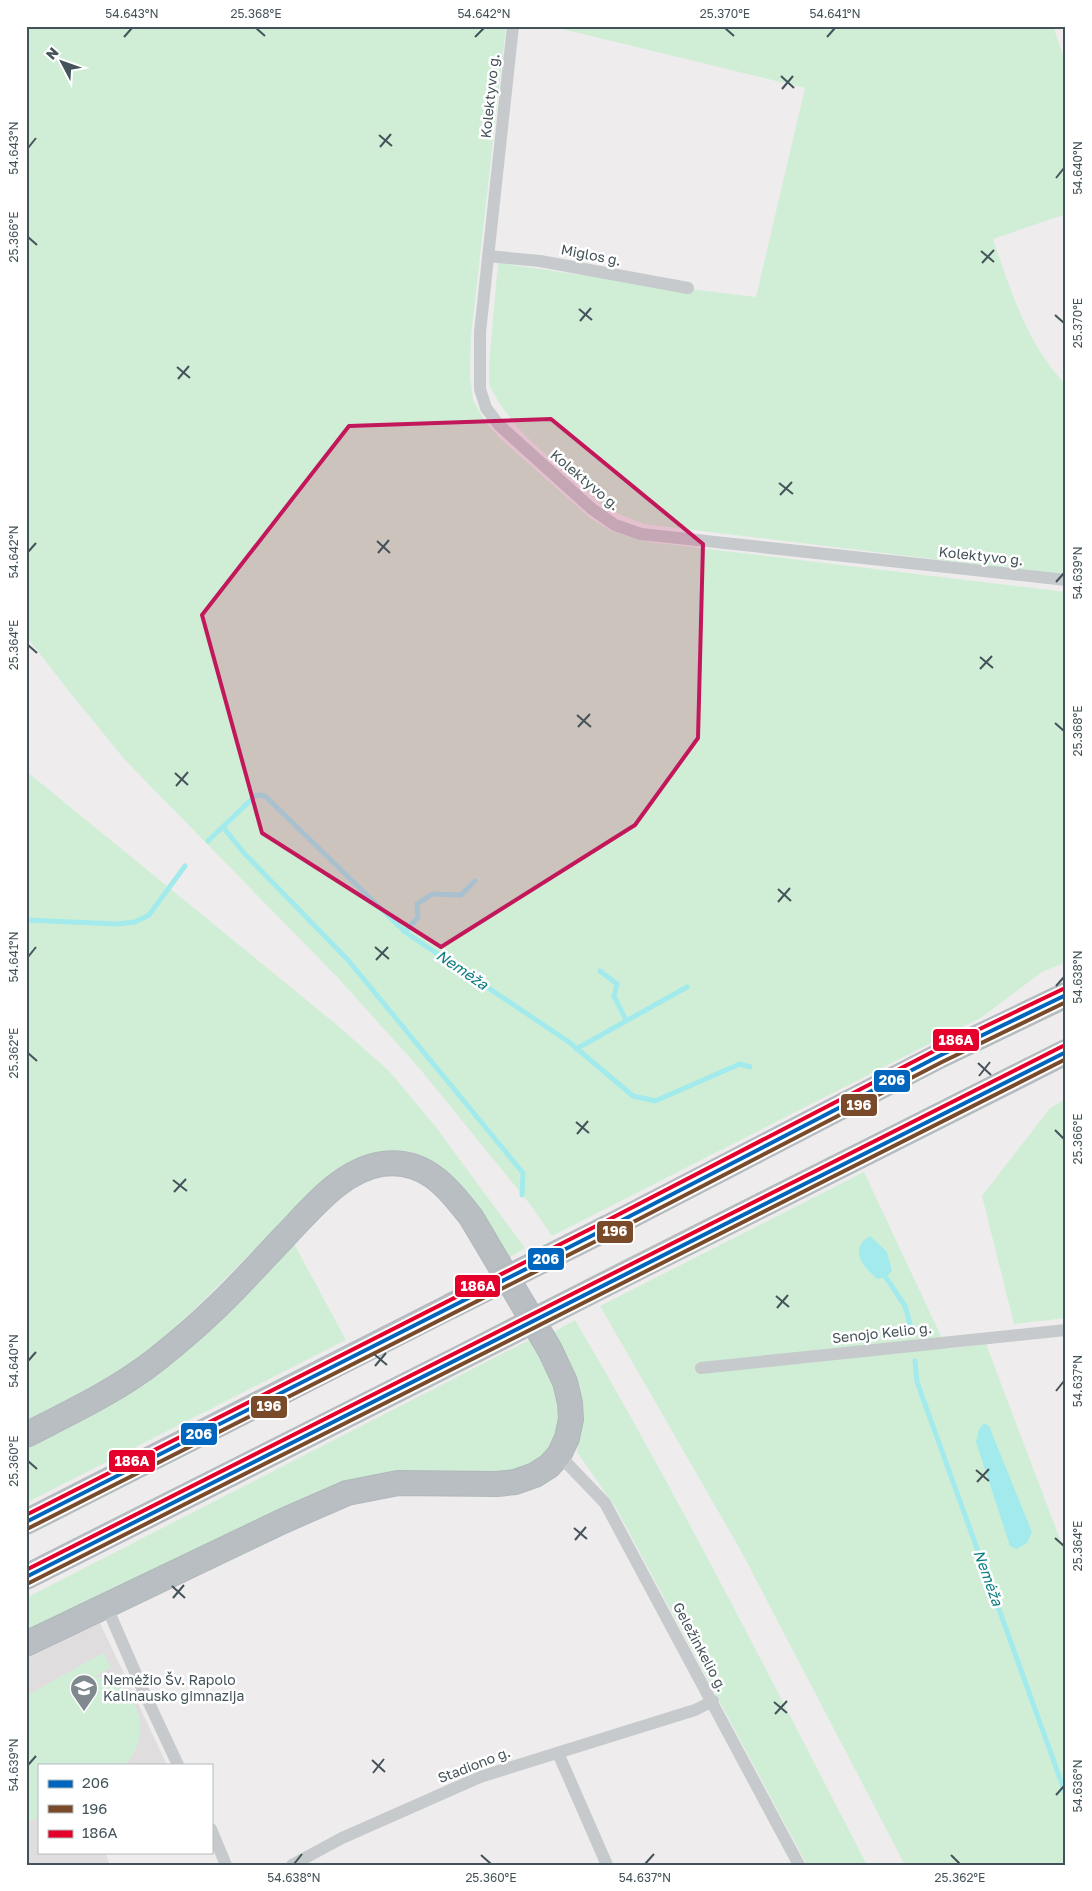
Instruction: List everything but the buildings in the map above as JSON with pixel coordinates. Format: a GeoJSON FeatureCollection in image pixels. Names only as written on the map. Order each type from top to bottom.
{"type":"FeatureCollection","features":[{"type":"Feature","properties":{"kind":"highway"},"geometry":{"type":"LineString","coordinates":[[26,1522],[449,1307],[609,1228],[938,1056],[1066,995]]}},
{"type":"Feature","properties":{"kind":"highway"},"geometry":{"type":"LineString","coordinates":[[26,1577],[1066,1052]]}},
{"type":"Feature","properties":{"kind":"highway"},"geometry":{"type":"LineString","coordinates":[[26,1435],[120,1384],[156,1360],[189,1333],[225,1299],[338,1184],[360,1171],[380,1164],[398,1163],[415,1166],[431,1174],[457,1199],[485,1239],[550,1350],[564,1382],[570,1403],[571,1419],[567,1438],[558,1455],[548,1466],[535,1475],[515,1482],[497,1484],[398,1483],[347,1493],[283,1521],[26,1644]]}},
{"type":"Feature","properties":{"kind":"street","name":"Kolektyvo g."},"geometry":{"type":"LineString","coordinates":[[513,26],[480,332],[478,367],[480,389],[486,408],[499,425],[592,509],[615,525],[641,534],[1066,580]]}},
{"type":"Feature","properties":{"kind":"street","name":"Miglos g."},"geometry":{"type":"LineString","coordinates":[[488,256],[540,261],[688,288]]}},
{"type":"Feature","properties":{"kind":"street","name":"Senojo Kelio g."},"geometry":{"type":"LineString","coordinates":[[701,1368],[1066,1330]]}},
{"type":"Feature","properties":{"kind":"street","name":"Geležinkelio g."},"geometry":{"type":"LineString","coordinates":[[558,1455],[606,1504],[799,1865]]}},
{"type":"Feature","properties":{"kind":"street"},"geometry":{"type":"LineString","coordinates":[[106,1605],[178,1764]]}},
{"type":"Feature","properties":{"kind":"street","name":"Stadiono g."},"geometry":{"type":"LineString","coordinates":[[292,1865],[342,1838],[480,1777],[695,1710],[713,1701]]}},
{"type":"Feature","properties":{"kind":"street"},"geometry":{"type":"LineString","coordinates":[[558,1753],[608,1865]]}},
{"type":"Feature","properties":{"kind":"street"},"geometry":{"type":"LineString","coordinates":[[212,1831],[226,1865]]}},
{"type":"Feature","properties":{"kind":"highlighted area"},"geometry":{"type":"Polygon","coordinates":[[[551,419],[703,544],[698,738],[635,825],[441,947],[262,833],[202,615],[349,426],[551,419]]]}},
{"type":"Feature","properties":{"kind":"shaded area","name":"Nemėžio Šv. Rapolo Kalinausko gimnazija"},"geometry":{"type":"Polygon","coordinates":[[[100,1623],[167,1764],[38,1764],[38,1854],[106,1854],[110,1865],[26,1865],[26,1659],[100,1623]]]}},
{"type":"Feature","properties":{"kind":"green space"},"geometry":{"type":"Polygon","coordinates":[[[26,26],[506,26],[471,336],[470,376],[473,400],[486,423],[503,441],[589,517],[611,531],[650,542],[1066,592],[1066,962],[1042,972],[982,1017],[552,1236],[529,1203],[420,1069],[339,979],[125,760],[26,636],[26,26]]]}},
{"type":"Feature","properties":{"kind":"green space"},"geometry":{"type":"Polygon","coordinates":[[[550,26],[1053,26],[1066,64],[1066,214],[993,239],[1014,298],[1031,335],[1052,369],[1066,385],[1066,412],[1064,419],[1066,457],[1066,575],[644,524],[621,515],[600,503],[518,428],[499,403],[489,384],[498,263],[756,297],[805,88],[550,26]]]}},
{"type":"Feature","properties":{"kind":"green space"},"geometry":{"type":"Polygon","coordinates":[[[26,771],[337,1025],[388,1070],[435,1126],[525,1248],[507,1259],[434,1164],[322,1182],[198,1306],[163,1338],[127,1365],[83,1392],[26,1422],[26,771]]]}},
{"type":"Feature","properties":{"kind":"green space"},"geometry":{"type":"Polygon","coordinates":[[[1066,1099],[1066,1318],[1014,1324],[982,1196],[1050,1108],[1066,1099]]]}},
{"type":"Feature","properties":{"kind":"green space"},"geometry":{"type":"Polygon","coordinates":[[[864,1172],[947,1349],[986,1344],[1066,1555],[1066,1865],[905,1865],[740,1549],[600,1306],[864,1172]]]}},
{"type":"Feature","properties":{"kind":"green space"},"geometry":{"type":"Polygon","coordinates":[[[293,1242],[346,1340],[26,1503],[26,1447],[105,1406],[293,1242]]]}},
{"type":"Feature","properties":{"kind":"green space"},"geometry":{"type":"Polygon","coordinates":[[[575,1320],[688,1522],[867,1865],[807,1865],[616,1508],[577,1452],[581,1424],[550,1334],[575,1320]]]}},
{"type":"Feature","properties":{"kind":"green space"},"geometry":{"type":"Polygon","coordinates":[[[533,1338],[560,1400],[558,1437],[543,1458],[531,1465],[508,1472],[398,1474],[26,1634],[26,1598],[533,1338]]]}},
{"type":"Feature","properties":{"kind":"green space","name":"Nemėžio Šv. Rapolo Kalinausko gimnazija"},"geometry":{"type":"Polygon","coordinates":[[[103,1653],[111,1667],[95,1676],[110,1681],[122,1689],[137,1711],[140,1725],[139,1738],[134,1752],[126,1764],[38,1764],[38,1817],[26,1824],[26,1696],[103,1653]]]}},
{"type":"Feature","properties":{"kind":"water"},"geometry":{"type":"Polygon","coordinates":[[[870,1236],[887,1252],[892,1271],[886,1277],[877,1279],[860,1258],[860,1247],[863,1241],[870,1236]]]}},
{"type":"Feature","properties":{"kind":"water"},"geometry":{"type":"Polygon","coordinates":[[[984,1423],[989,1426],[1032,1532],[1027,1543],[1017,1549],[1010,1546],[976,1442],[979,1429],[984,1423]]]}},
{"type":"Feature","properties":{"kind":"waterway","name":"Nemėža"},"geometry":{"type":"LineString","coordinates":[[208,841],[255,796],[265,796],[405,932],[569,1042],[633,1096],[655,1101],[740,1064],[750,1067]]}},
{"type":"Feature","properties":{"kind":"waterway"},"geometry":{"type":"LineString","coordinates":[[223,827],[244,853],[348,960],[523,1173],[522,1195]]}},
{"type":"Feature","properties":{"kind":"waterway","name":"Nemėža"},"geometry":{"type":"LineString","coordinates":[[26,920],[117,924],[135,922],[149,915],[185,866]]}},
{"type":"Feature","properties":{"kind":"waterway"},"geometry":{"type":"LineString","coordinates":[[405,932],[418,917],[417,904],[432,894],[461,895],[475,881]]}},
{"type":"Feature","properties":{"kind":"waterway"},"geometry":{"type":"LineString","coordinates":[[600,971],[617,984],[614,996],[626,1020]]}},
{"type":"Feature","properties":{"kind":"waterway"},"geometry":{"type":"LineString","coordinates":[[576,1049],[687,987]]}},
{"type":"Feature","properties":{"kind":"waterway","name":"Nemėža"},"geometry":{"type":"LineString","coordinates":[[883,1273],[905,1306],[912,1331]]}},
{"type":"Feature","properties":{"kind":"waterway","name":"Nemėža"},"geometry":{"type":"LineString","coordinates":[[915,1361],[917,1382],[1066,1795]]}},
{"type":"Feature","properties":{"kind":"transit line","name":"186A"},"geometry":{"type":"LineString","coordinates":[[26,1515],[606,1221],[936,1050],[1063,989]]}},
{"type":"Feature","properties":{"kind":"transit line","name":"206"},"geometry":{"type":"LineString","coordinates":[[26,1522],[609,1227],[939,1056],[1066,995]]}},
{"type":"Feature","properties":{"kind":"transit line","name":"196"},"geometry":{"type":"LineString","coordinates":[[29,1528],[612,1233],[942,1062],[1066,1002]]}},
{"type":"Feature","properties":{"kind":"transit line","name":"186A"},"geometry":{"type":"LineString","coordinates":[[26,1570],[1063,1046]]}},
{"type":"Feature","properties":{"kind":"transit line","name":"206"},"geometry":{"type":"LineString","coordinates":[[26,1577],[1066,1052]]}},
{"type":"Feature","properties":{"kind":"transit line","name":"196"},"geometry":{"type":"LineString","coordinates":[[29,1583],[1066,1059]]}},
{"type":"Feature","properties":{"kind":"place","name":"Nemėžio Šv. Rapolo Kalinausko gimnazija"},"geometry":{"type":"Point","coordinates":[84,1712]}}]}
